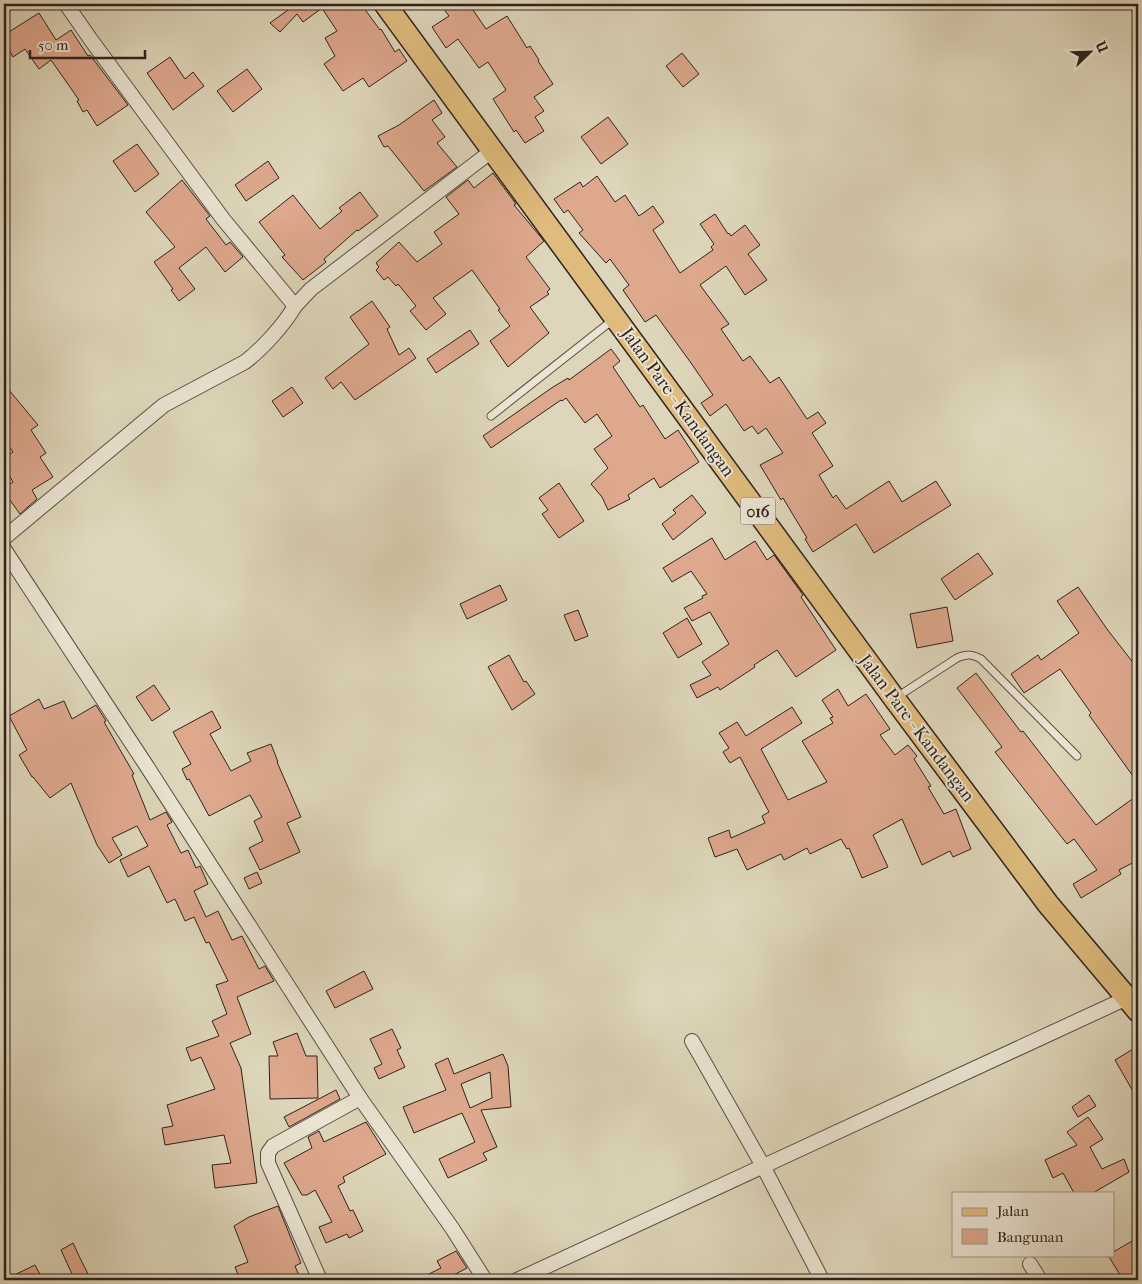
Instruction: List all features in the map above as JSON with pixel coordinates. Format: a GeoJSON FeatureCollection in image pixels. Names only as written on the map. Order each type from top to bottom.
{"type":"FeatureCollection","features":[{"type":"Feature","properties":{"kind":"main road","name":"Jalan Pare - Kandangan"},"geometry":{"type":"LineString","coordinates":[[385,4],[894,698],[1048,904],[1133,1005]]}},
{"type":"Feature","properties":{"kind":"street"},"geometry":{"type":"LineString","coordinates":[[66,4],[223,219],[295,306]]}},
{"type":"Feature","properties":{"kind":"street"},"geometry":{"type":"LineString","coordinates":[[4,538],[164,405],[245,362],[254,355],[311,289],[493,150]]}},
{"type":"Feature","properties":{"kind":"street"},"geometry":{"type":"LineString","coordinates":[[4,549],[146,765],[360,1098],[452,1228],[485,1280]]}},
{"type":"Feature","properties":{"kind":"street"},"geometry":{"type":"LineString","coordinates":[[518,1280],[763,1166],[1133,1005]]}},
{"type":"Feature","properties":{"kind":"street"},"geometry":{"type":"LineString","coordinates":[[692,1041],[763,1166],[822,1280]]}},
{"type":"Feature","properties":{"kind":"street"},"geometry":{"type":"LineString","coordinates":[[320,1280],[268,1163],[268,1153],[273,1146],[360,1098]]}},
{"type":"Feature","properties":{"kind":"street"},"geometry":{"type":"LineString","coordinates":[[1030,1264],[1040,1280]]}},
{"type":"Feature","properties":{"kind":"lane"},"geometry":{"type":"LineString","coordinates":[[491,416],[616,318]]}},
{"type":"Feature","properties":{"kind":"lane"},"geometry":{"type":"LineString","coordinates":[[894,698],[957,658],[965,655],[974,655],[981,659],[1077,756]]}},
{"type":"Feature","properties":{"kind":"building"},"geometry":{"type":"Polygon","coordinates":[[[290,4],[361,4],[381,29],[395,52],[399,49],[407,61],[369,87],[363,78],[343,91],[324,64],[335,56],[325,38],[337,31],[322,8],[303,22],[297,14],[280,32],[270,23],[292,7],[290,4]]]}},
{"type":"Feature","properties":{"kind":"building"},"geometry":{"type":"Polygon","coordinates":[[[440,4],[469,4],[486,29],[507,16],[527,48],[530,46],[553,84],[534,97],[544,111],[535,117],[544,131],[525,143],[516,130],[514,132],[493,99],[506,90],[488,62],[479,68],[458,39],[446,48],[432,27],[449,16],[440,4]]]}},
{"type":"Feature","properties":{"kind":"building"},"geometry":{"type":"Polygon","coordinates":[[[39,13],[56,40],[71,30],[88,56],[90,55],[128,105],[97,126],[87,110],[83,112],[77,101],[79,100],[51,60],[39,69],[25,49],[13,57],[4,41],[4,35],[39,13]]]}},
{"type":"Feature","properties":{"kind":"building"},"geometry":{"type":"Polygon","coordinates":[[[682,53],[699,74],[683,87],[666,66],[682,53]]]}},
{"type":"Feature","properties":{"kind":"building"},"geometry":{"type":"Polygon","coordinates":[[[170,57],[185,79],[193,72],[204,86],[173,110],[147,73],[170,57]]]}},
{"type":"Feature","properties":{"kind":"building"},"geometry":{"type":"Polygon","coordinates":[[[247,69],[262,89],[233,112],[217,91],[247,69]]]}},
{"type":"Feature","properties":{"kind":"building"},"geometry":{"type":"Polygon","coordinates":[[[434,100],[442,113],[432,120],[445,137],[437,143],[457,167],[424,191],[388,146],[384,147],[378,136],[399,125],[434,100]]]}},
{"type":"Feature","properties":{"kind":"building"},"geometry":{"type":"Polygon","coordinates":[[[608,117],[628,144],[601,164],[581,137],[608,117]]]}},
{"type":"Feature","properties":{"kind":"building"},"geometry":{"type":"Polygon","coordinates":[[[137,144],[159,174],[135,192],[113,161],[137,144]]]}},
{"type":"Feature","properties":{"kind":"building"},"geometry":{"type":"Polygon","coordinates":[[[268,161],[279,178],[246,201],[235,185],[268,161]]]}},
{"type":"Feature","properties":{"kind":"building"},"geometry":{"type":"Polygon","coordinates":[[[493,173],[516,204],[514,205],[544,241],[526,257],[550,289],[547,292],[549,294],[530,307],[549,333],[508,367],[490,341],[510,326],[472,270],[433,298],[446,314],[426,330],[410,311],[416,306],[398,284],[396,286],[388,277],[384,280],[376,270],[379,267],[376,263],[399,242],[417,262],[442,244],[434,232],[459,214],[446,197],[468,180],[474,188],[493,173]]]}},
{"type":"Feature","properties":{"kind":"building"},"geometry":{"type":"Polygon","coordinates":[[[597,176],[615,202],[625,195],[639,216],[653,206],[664,222],[653,230],[680,273],[713,250],[711,247],[714,244],[700,224],[715,214],[728,234],[731,236],[745,225],[760,245],[748,254],[767,280],[745,295],[726,266],[700,285],[729,324],[721,329],[743,361],[750,356],[770,383],[779,377],[807,419],[818,412],[826,423],[812,433],[833,466],[819,475],[833,498],[836,495],[846,509],[889,481],[902,502],[936,481],[951,505],[874,553],[856,524],[813,552],[805,539],[807,538],[783,498],[781,500],[760,465],[783,453],[766,428],[758,434],[752,426],[744,431],[726,404],[710,416],[701,403],[713,395],[691,363],[656,315],[645,322],[623,290],[629,285],[610,259],[606,263],[579,233],[583,230],[568,210],[564,213],[554,199],[580,182],[583,187],[597,176]]]}},
{"type":"Feature","properties":{"kind":"building"},"geometry":{"type":"Polygon","coordinates":[[[182,180],[210,216],[206,219],[226,245],[230,242],[243,257],[225,272],[206,247],[179,268],[195,289],[179,301],[154,262],[175,247],[146,212],[182,180]]]}},
{"type":"Feature","properties":{"kind":"building"},"geometry":{"type":"Polygon","coordinates":[[[360,192],[378,216],[357,230],[324,259],[326,262],[303,280],[282,257],[285,255],[259,222],[293,195],[320,229],[342,211],[339,208],[360,192]]]}},
{"type":"Feature","properties":{"kind":"building"},"geometry":{"type":"Polygon","coordinates":[[[372,301],[390,327],[387,329],[399,355],[409,348],[416,358],[355,400],[341,382],[333,389],[325,378],[369,344],[350,317],[372,301]]]}},
{"type":"Feature","properties":{"kind":"building"},"geometry":{"type":"Polygon","coordinates":[[[470,330],[479,344],[436,373],[427,359],[470,330]]]}},
{"type":"Feature","properties":{"kind":"building"},"geometry":{"type":"Polygon","coordinates":[[[611,349],[620,361],[613,367],[640,407],[643,405],[665,439],[678,430],[699,462],[660,488],[654,478],[628,495],[630,499],[608,510],[602,497],[591,484],[608,468],[594,449],[612,436],[597,414],[585,423],[566,398],[491,448],[483,436],[553,387],[568,378],[569,380],[611,349]]]}},
{"type":"Feature","properties":{"kind":"building"},"geometry":{"type":"Polygon","coordinates":[[[4,384],[38,425],[31,430],[46,453],[40,457],[53,477],[32,490],[37,499],[20,514],[4,492],[4,488],[13,482],[4,467],[4,458],[13,452],[4,439],[4,384]]]}},
{"type":"Feature","properties":{"kind":"building"},"geometry":{"type":"Polygon","coordinates":[[[292,387],[303,403],[283,417],[272,401],[292,387]]]}},
{"type":"Feature","properties":{"kind":"building"},"geometry":{"type":"Polygon","coordinates":[[[559,483],[584,521],[559,538],[542,514],[548,510],[539,498],[559,483]]]}},
{"type":"Feature","properties":{"kind":"building"},"geometry":{"type":"Polygon","coordinates":[[[692,495],[706,513],[673,540],[662,524],[676,513],[673,510],[692,495]]]}},
{"type":"Feature","properties":{"kind":"building"},"geometry":{"type":"Polygon","coordinates":[[[712,538],[725,560],[755,541],[767,560],[774,555],[803,595],[801,597],[836,650],[796,677],[777,650],[720,690],[718,687],[697,698],[690,685],[711,675],[702,662],[729,644],[710,612],[692,621],[684,608],[707,594],[691,571],[672,582],[663,568],[712,538]]]}},
{"type":"Feature","properties":{"kind":"building"},"geometry":{"type":"Polygon","coordinates":[[[978,553],[993,574],[955,600],[941,579],[978,553]]]}},
{"type":"Feature","properties":{"kind":"building"},"geometry":{"type":"Polygon","coordinates":[[[500,585],[507,600],[467,619],[460,604],[500,585]]]}},
{"type":"Feature","properties":{"kind":"building"},"geometry":{"type":"Polygon","coordinates":[[[1078,587],[1138,669],[1138,783],[1089,715],[1091,713],[1060,669],[1024,693],[1011,674],[1038,655],[1041,660],[1079,633],[1057,601],[1078,587]]]}},
{"type":"Feature","properties":{"kind":"building"},"geometry":{"type":"Polygon","coordinates":[[[947,607],[953,641],[917,648],[910,614],[947,607]]]}},
{"type":"Feature","properties":{"kind":"building"},"geometry":{"type":"Polygon","coordinates":[[[578,610],[588,636],[575,641],[564,615],[578,610]]]}},
{"type":"Feature","properties":{"kind":"building"},"geometry":{"type":"Polygon","coordinates":[[[687,618],[702,644],[678,658],[663,633],[687,618]]]}},
{"type":"Feature","properties":{"kind":"building"},"geometry":{"type":"Polygon","coordinates":[[[509,655],[524,682],[526,681],[535,694],[512,710],[488,667],[509,655]]]}},
{"type":"Feature","properties":{"kind":"building"},"geometry":{"type":"Polygon","coordinates":[[[976,673],[1096,825],[1138,795],[1138,860],[1119,870],[1121,874],[1081,898],[1073,884],[1097,870],[1074,839],[1067,844],[995,752],[1002,747],[957,688],[976,673]]]}},
{"type":"Feature","properties":{"kind":"building"},"geometry":{"type":"Polygon","coordinates":[[[154,685],[170,709],[152,721],[136,697],[154,685]]]}},
{"type":"Feature","properties":{"kind":"building"},"geometry":{"type":"Polygon","coordinates":[[[838,689],[848,706],[866,694],[890,729],[880,735],[895,755],[908,745],[917,756],[914,759],[931,786],[928,787],[944,814],[956,809],[971,849],[953,857],[950,851],[922,865],[902,819],[873,835],[888,867],[862,878],[849,848],[847,849],[841,839],[810,854],[807,848],[784,860],[781,854],[747,870],[737,849],[715,857],[708,838],[729,830],[731,838],[765,823],[762,816],[769,812],[740,757],[730,763],[723,752],[729,748],[719,733],[737,722],[746,736],[792,707],[802,723],[761,749],[788,800],[827,782],[802,741],[833,723],[830,718],[833,717],[822,700],[838,689]]]}},
{"type":"Feature","properties":{"kind":"building"},"geometry":{"type":"Polygon","coordinates":[[[39,699],[44,709],[64,701],[72,719],[96,705],[134,774],[132,775],[150,820],[166,812],[172,822],[167,825],[181,853],[188,850],[196,868],[200,866],[208,884],[194,891],[206,917],[218,911],[232,940],[242,936],[259,969],[265,966],[274,981],[237,997],[251,1034],[230,1043],[241,1068],[257,1183],[215,1188],[212,1165],[231,1163],[224,1135],[165,1145],[162,1128],[173,1126],[167,1105],[215,1089],[201,1057],[191,1061],[186,1048],[219,1036],[212,1021],[227,1014],[216,985],[228,981],[209,942],[206,943],[194,917],[185,921],[175,899],[167,903],[149,866],[128,877],[120,860],[148,846],[137,826],[112,838],[122,855],[109,863],[97,845],[71,783],[50,798],[32,777],[19,755],[27,750],[9,716],[39,699]]]}},
{"type":"Feature","properties":{"kind":"building"},"geometry":{"type":"Polygon","coordinates":[[[212,711],[221,728],[210,734],[231,771],[251,761],[247,753],[271,744],[301,817],[287,823],[300,852],[260,870],[249,848],[263,841],[254,821],[262,817],[250,795],[209,816],[182,769],[191,764],[173,732],[212,711]]]}},
{"type":"Feature","properties":{"kind":"building"},"geometry":{"type":"Polygon","coordinates":[[[257,872],[262,883],[249,889],[244,878],[257,872]]]}},
{"type":"Feature","properties":{"kind":"building"},"geometry":{"type":"Polygon","coordinates":[[[364,971],[373,989],[335,1008],[326,991],[364,971]]]}},
{"type":"Feature","properties":{"kind":"building"},"geometry":{"type":"Polygon","coordinates":[[[392,1029],[401,1048],[397,1050],[405,1067],[379,1079],[374,1068],[382,1064],[370,1039],[392,1029]]]}},
{"type":"Feature","properties":{"kind":"building"},"geometry":{"type":"Polygon","coordinates":[[[297,1033],[306,1056],[317,1056],[318,1098],[270,1099],[269,1056],[278,1056],[273,1042],[297,1033]]]}},
{"type":"Feature","properties":{"kind":"building"},"geometry":{"type":"Polygon","coordinates":[[[1138,1046],[1138,1100],[1115,1060],[1138,1046]]]}},
{"type":"Feature","properties":{"kind":"building"},"geometry":{"type":"Polygon","coordinates":[[[503,1054],[508,1066],[511,1107],[481,1110],[497,1147],[483,1153],[487,1160],[448,1178],[439,1159],[475,1142],[462,1113],[414,1133],[403,1107],[446,1090],[435,1064],[448,1058],[454,1074],[503,1054]],[[490,1072],[461,1084],[470,1108],[492,1098],[490,1072]]]}},
{"type":"Feature","properties":{"kind":"building"},"geometry":{"type":"Polygon","coordinates":[[[336,1090],[340,1099],[289,1127],[284,1117],[336,1090]]]}},
{"type":"Feature","properties":{"kind":"building"},"geometry":{"type":"Polygon","coordinates":[[[1089,1095],[1096,1106],[1078,1117],[1072,1107],[1089,1095]]]}},
{"type":"Feature","properties":{"kind":"building"},"geometry":{"type":"Polygon","coordinates":[[[1088,1117],[1103,1139],[1090,1147],[1102,1169],[1124,1159],[1129,1172],[1095,1192],[1073,1192],[1063,1173],[1053,1178],[1045,1160],[1077,1145],[1067,1132],[1088,1117]]]}},
{"type":"Feature","properties":{"kind":"building"},"geometry":{"type":"Polygon","coordinates":[[[366,1122],[386,1154],[343,1177],[345,1182],[338,1186],[350,1211],[353,1210],[363,1231],[349,1238],[347,1234],[326,1243],[319,1227],[332,1222],[315,1190],[307,1195],[302,1195],[284,1163],[312,1148],[308,1137],[319,1131],[324,1142],[366,1122]]]}},
{"type":"Feature","properties":{"kind":"building"},"geometry":{"type":"Polygon","coordinates":[[[278,1206],[301,1263],[295,1266],[301,1280],[240,1280],[235,1267],[248,1262],[234,1226],[249,1217],[278,1206]]]}},
{"type":"Feature","properties":{"kind":"building"},"geometry":{"type":"Polygon","coordinates":[[[1134,1240],[1138,1247],[1138,1280],[1123,1280],[1109,1256],[1114,1256],[1114,1251],[1134,1240]]]}},
{"type":"Feature","properties":{"kind":"building"},"geometry":{"type":"Polygon","coordinates":[[[73,1243],[91,1280],[75,1280],[72,1274],[61,1250],[73,1243]]]}},
{"type":"Feature","properties":{"kind":"building"},"geometry":{"type":"Polygon","coordinates":[[[456,1251],[467,1268],[444,1280],[417,1280],[441,1268],[437,1261],[456,1251]]]}},
{"type":"Feature","properties":{"kind":"building"},"geometry":{"type":"Polygon","coordinates":[[[35,1265],[43,1280],[4,1280],[35,1265]]]}}]}
